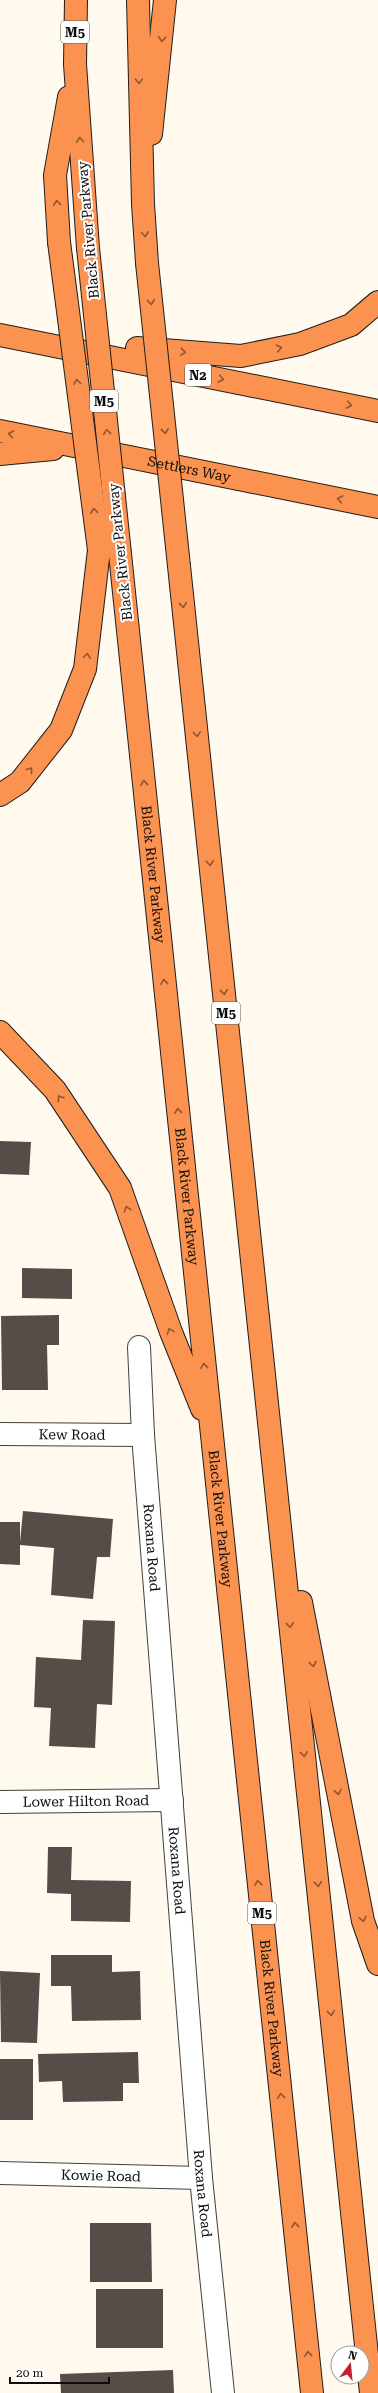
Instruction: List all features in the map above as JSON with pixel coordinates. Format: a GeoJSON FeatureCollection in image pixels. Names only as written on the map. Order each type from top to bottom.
{"type":"FeatureCollection","features":[{"type":"Feature","properties":{"kind":"highway","name":"Black River Parkway"},"geometry":{"type":"LineString","coordinates":[[76,0],[75,64],[88,248],[312,2393]]}},
{"type":"Feature","properties":{"kind":"highway","name":"M5"},"geometry":{"type":"LineString","coordinates":[[138,0],[143,204],[147,263],[371,2393]]}},
{"type":"Feature","properties":{"kind":"highway"},"geometry":{"type":"LineString","coordinates":[[143,204],[166,0]]}},
{"type":"Feature","properties":{"kind":"highway"},"geometry":{"type":"LineString","coordinates":[[0,795],[20,782],[61,730],[85,670],[99,550],[59,242],[55,175],[75,64]]}},
{"type":"Feature","properties":{"kind":"highway"},"geometry":{"type":"LineString","coordinates":[[9,337],[241,356],[300,344],[351,325],[378,302]]}},
{"type":"Feature","properties":{"kind":"highway","name":"N2"},"geometry":{"type":"LineString","coordinates":[[9,337],[378,411]]}},
{"type":"Feature","properties":{"kind":"highway","name":"Settlers Way"},"geometry":{"type":"LineString","coordinates":[[0,431],[378,507]]}},
{"type":"Feature","properties":{"kind":"highway"},"geometry":{"type":"LineString","coordinates":[[0,454],[76,447]]}},
{"type":"Feature","properties":{"kind":"highway"},"geometry":{"type":"LineString","coordinates":[[0,1032],[55,1090],[120,1188],[171,1332],[211,1432]]}},
{"type":"Feature","properties":{"kind":"highway"},"geometry":{"type":"LineString","coordinates":[[273,1461],[363,1921],[378,1964]]}},
{"type":"Feature","properties":{"kind":"street","name":"Roxana Road"},"geometry":{"type":"LineString","coordinates":[[139,1347],[143,1435],[201,2178],[223,2393]]}},
{"type":"Feature","properties":{"kind":"street","name":"Kew Road"},"geometry":{"type":"LineString","coordinates":[[0,1434],[143,1435]]}},
{"type":"Feature","properties":{"kind":"street","name":"Lower Hilton Road"},"geometry":{"type":"LineString","coordinates":[[0,1802],[172,1800]]}},
{"type":"Feature","properties":{"kind":"street","name":"Kowie Road"},"geometry":{"type":"LineString","coordinates":[[0,2173],[201,2178]]}},
{"type":"Feature","properties":{"kind":"building"},"geometry":{"type":"Polygon","coordinates":[[[0,1141],[31,1142],[29,1175],[0,1174],[0,1141]]]}},
{"type":"Feature","properties":{"kind":"building"},"geometry":{"type":"Polygon","coordinates":[[[22,1268],[72,1269],[72,1299],[22,1298],[22,1268]]]}},
{"type":"Feature","properties":{"kind":"building"},"geometry":{"type":"Polygon","coordinates":[[[59,1315],[59,1345],[47,1345],[48,1390],[2,1390],[1,1316],[59,1315]]]}},
{"type":"Feature","properties":{"kind":"building"},"geometry":{"type":"Polygon","coordinates":[[[23,1511],[113,1519],[110,1557],[97,1557],[93,1599],[51,1595],[54,1548],[20,1545],[20,1565],[0,1564],[0,1522],[20,1522],[20,1542],[23,1511]]]}},
{"type":"Feature","properties":{"kind":"building"},"geometry":{"type":"Polygon","coordinates":[[[83,1620],[115,1621],[112,1705],[97,1704],[95,1748],[49,1746],[51,1708],[34,1707],[36,1657],[81,1660],[83,1620]]]}},
{"type":"Feature","properties":{"kind":"building"},"geometry":{"type":"Polygon","coordinates":[[[48,1847],[72,1847],[71,1880],[131,1881],[130,1922],[71,1921],[71,1894],[47,1893],[48,1847]]]}},
{"type":"Feature","properties":{"kind":"building"},"geometry":{"type":"Polygon","coordinates":[[[51,1955],[112,1955],[112,1972],[140,1971],[141,2020],[72,2021],[71,1986],[51,1986],[51,1955]]]}},
{"type":"Feature","properties":{"kind":"building"},"geometry":{"type":"Polygon","coordinates":[[[0,1971],[40,1973],[37,2043],[1,2042],[0,1971]]]}},
{"type":"Feature","properties":{"kind":"building"},"geometry":{"type":"Polygon","coordinates":[[[138,2052],[139,2083],[123,2083],[123,2101],[63,2102],[62,2081],[39,2082],[38,2054],[138,2052]]]}},
{"type":"Feature","properties":{"kind":"building"},"geometry":{"type":"Polygon","coordinates":[[[0,2059],[33,2059],[33,2120],[0,2120],[0,2059]]]}},
{"type":"Feature","properties":{"kind":"building"},"geometry":{"type":"Polygon","coordinates":[[[90,2223],[151,2223],[152,2282],[90,2282],[90,2223]]]}},
{"type":"Feature","properties":{"kind":"building"},"geometry":{"type":"Polygon","coordinates":[[[96,2289],[163,2289],[163,2348],[96,2348],[96,2289]]]}},
{"type":"Feature","properties":{"kind":"building"},"geometry":{"type":"Polygon","coordinates":[[[173,2370],[174,2393],[61,2393],[60,2374],[173,2370]]]}}]}
